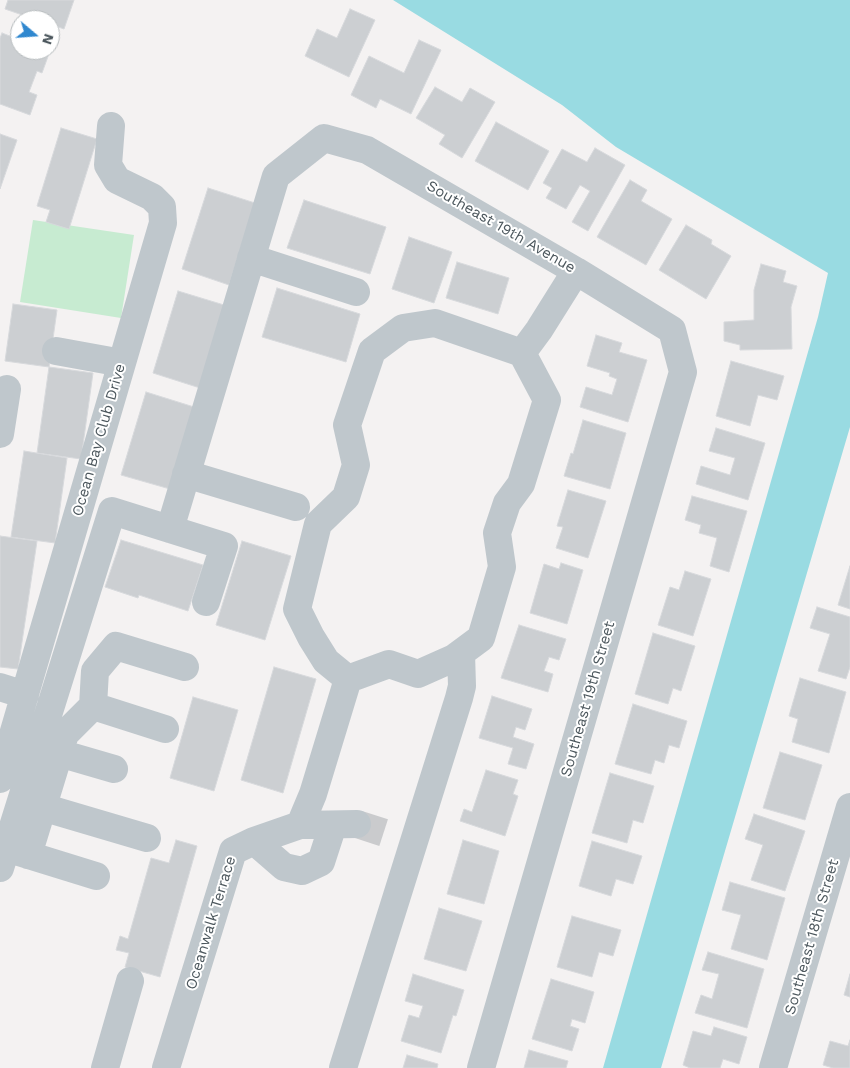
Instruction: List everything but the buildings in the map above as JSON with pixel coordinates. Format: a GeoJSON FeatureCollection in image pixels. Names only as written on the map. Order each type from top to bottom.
{"type":"FeatureCollection","features":[{"type":"Feature","properties":{"kind":"street","name":"Ocean Bay Club Drive"},"geometry":{"type":"LineString","coordinates":[[0,779],[12,691],[122,363],[163,223],[162,207],[152,197],[117,180],[108,165],[111,126]]}},
{"type":"Feature","properties":{"kind":"street","name":"Southeast 19th Avenue"},"geometry":{"type":"LineString","coordinates":[[252,258],[276,176],[324,138],[367,150],[576,271],[672,330]]}},
{"type":"Feature","properties":{"kind":"street"},"geometry":{"type":"LineString","coordinates":[[170,529],[252,258],[356,292]]}},
{"type":"Feature","properties":{"kind":"street"},"geometry":{"type":"LineString","coordinates":[[522,353],[539,330],[576,271]]}},
{"type":"Feature","properties":{"kind":"street"},"geometry":{"type":"LineString","coordinates":[[435,323],[522,353],[547,400],[521,484],[507,503],[497,533],[502,567],[481,638],[454,658],[418,674],[390,664],[348,679],[326,661],[297,609],[318,524],[346,497],[356,465],[347,425],[372,350],[403,328],[435,323]]}},
{"type":"Feature","properties":{"kind":"street","name":"Southeast 19th Street"},"geometry":{"type":"LineString","coordinates":[[481,1068],[683,372],[672,330]]}},
{"type":"Feature","properties":{"kind":"street"},"geometry":{"type":"LineString","coordinates":[[56,352],[122,363]]}},
{"type":"Feature","properties":{"kind":"street"},"geometry":{"type":"LineString","coordinates":[[0,434],[7,389]]}},
{"type":"Feature","properties":{"kind":"street"},"geometry":{"type":"LineString","coordinates":[[186,474],[296,507]]}},
{"type":"Feature","properties":{"kind":"street"},"geometry":{"type":"LineString","coordinates":[[11,857],[112,511],[224,546],[206,602]]}},
{"type":"Feature","properties":{"kind":"street"},"geometry":{"type":"LineString","coordinates":[[11,857],[42,807],[65,734],[93,706],[95,671],[116,646],[185,667]]}},
{"type":"Feature","properties":{"kind":"street"},"geometry":{"type":"LineString","coordinates":[[343,1068],[404,840],[459,698],[462,686],[462,653]]}},
{"type":"Feature","properties":{"kind":"street"},"geometry":{"type":"LineString","coordinates":[[300,826],[313,794],[348,679]]}},
{"type":"Feature","properties":{"kind":"street"},"geometry":{"type":"LineString","coordinates":[[93,706],[165,729]]}},
{"type":"Feature","properties":{"kind":"street"},"geometry":{"type":"LineString","coordinates":[[59,753],[114,769]]}},
{"type":"Feature","properties":{"kind":"street"},"geometry":{"type":"LineString","coordinates":[[42,807],[147,838]]}},
{"type":"Feature","properties":{"kind":"street","name":"Southeast 18th Street"},"geometry":{"type":"LineString","coordinates":[[773,1068],[850,807]]}},
{"type":"Feature","properties":{"kind":"street","name":"Oceanwalk Terrace"},"geometry":{"type":"LineString","coordinates":[[166,1068],[233,851],[254,841],[300,826],[345,824],[321,862],[302,870],[284,867],[254,841]]}},
{"type":"Feature","properties":{"kind":"street"},"geometry":{"type":"LineString","coordinates":[[11,857],[96,876]]}},
{"type":"Feature","properties":{"kind":"street"},"geometry":{"type":"LineString","coordinates":[[105,1068],[130,981]]}},
{"type":"Feature","properties":{"kind":"green space"},"geometry":{"type":"Polygon","coordinates":[[[33,220],[134,235],[121,318],[20,302],[33,220]]]}},
{"type":"Feature","properties":{"kind":"water"},"geometry":{"type":"Polygon","coordinates":[[[393,0],[850,0],[850,427],[661,1068],[603,1068],[818,317],[828,273],[616,147],[562,105],[393,0]]]}},
{"type":"Feature","properties":{"kind":"tunnel"},"geometry":{"type":"LineString","coordinates":[[357,824],[394,836]]}}]}
